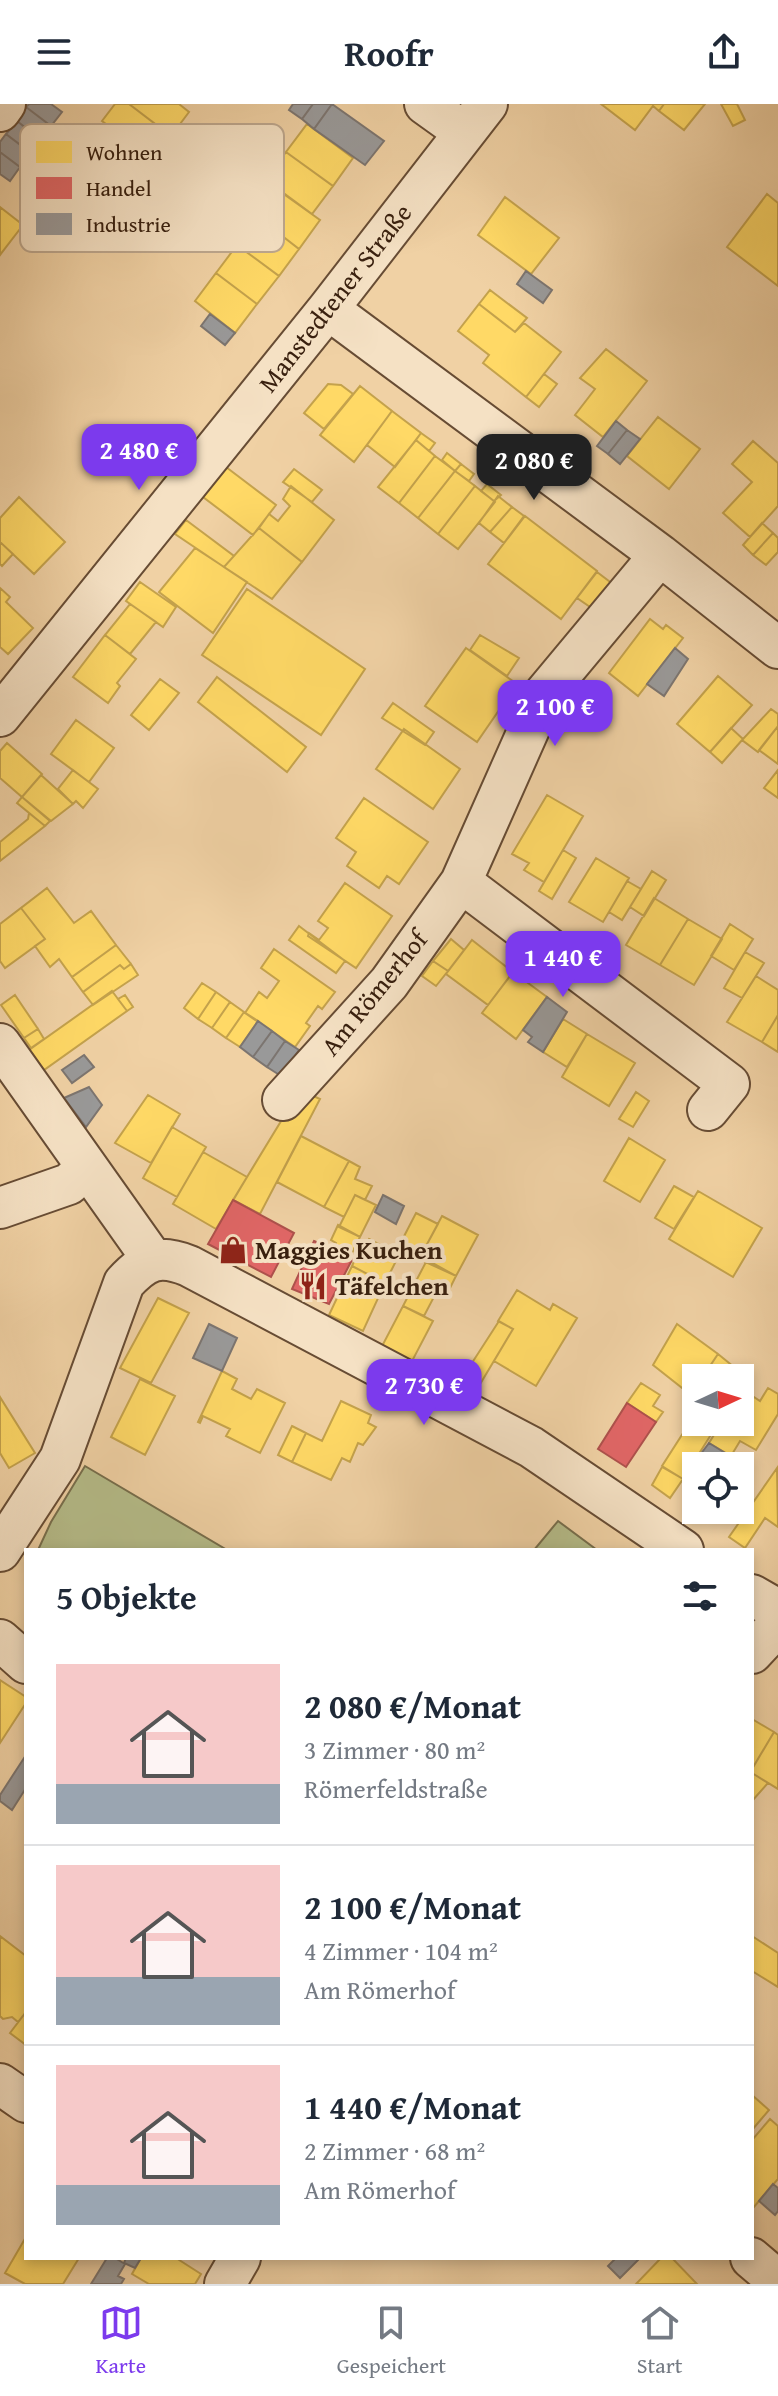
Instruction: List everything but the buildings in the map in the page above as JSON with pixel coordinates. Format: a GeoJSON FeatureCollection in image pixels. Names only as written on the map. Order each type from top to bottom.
{"type":"FeatureCollection","features":[{"type":"Feature","properties":{"kind":"street"},"geometry":{"type":"LineString","coordinates":[[0,111],[5,104]]}},
{"type":"Feature","properties":{"kind":"street"},"geometry":{"type":"LineString","coordinates":[[425,104],[475,118]]}},
{"type":"Feature","properties":{"kind":"street","name":"Manstedtener Straße"},"geometry":{"type":"LineString","coordinates":[[0,716],[328,309],[475,118]]}},
{"type":"Feature","properties":{"kind":"street"},"geometry":{"type":"LineString","coordinates":[[328,309],[660,555],[778,648]]}},
{"type":"Feature","properties":{"kind":"street","name":"Am Römerhof"},"geometry":{"type":"LineString","coordinates":[[283,1100],[389,983],[461,882],[545,693],[660,555]]}},
{"type":"Feature","properties":{"kind":"street"},"geometry":{"type":"LineString","coordinates":[[461,882],[729,1084],[708,1110]]}},
{"type":"Feature","properties":{"kind":"street"},"geometry":{"type":"LineString","coordinates":[[0,1044],[153,1260]]}},
{"type":"Feature","properties":{"kind":"street"},"geometry":{"type":"LineString","coordinates":[[0,1208],[69,1184],[87,1167]]}},
{"type":"Feature","properties":{"kind":"street"},"geometry":{"type":"LineString","coordinates":[[0,1551],[60,1459],[124,1283],[136,1270],[153,1260],[171,1259],[531,1447],[680,1548]]}},
{"type":"Feature","properties":{"kind":"street"},"geometry":{"type":"LineString","coordinates":[[754,1596],[778,1610]]}},
{"type":"Feature","properties":{"kind":"street"},"geometry":{"type":"LineString","coordinates":[[754,1651],[778,1625]]}},
{"type":"Feature","properties":{"kind":"street"},"geometry":{"type":"LineString","coordinates":[[0,1640],[24,1661]]}},
{"type":"Feature","properties":{"kind":"street"},"geometry":{"type":"LineString","coordinates":[[0,2084],[24,2101]]}},
{"type":"Feature","properties":{"kind":"street"},"geometry":{"type":"LineString","coordinates":[[225,2284],[239,2260]]}},
{"type":"Feature","properties":{"kind":"street"},"geometry":{"type":"LineString","coordinates":[[753,2260],[778,2281]]}},
{"type":"Feature","properties":{"kind":"green space"},"geometry":{"type":"Polygon","coordinates":[[[85,1466],[224,1548],[39,1548],[85,1466]]]}},
{"type":"Feature","properties":{"kind":"green space"},"geometry":{"type":"Polygon","coordinates":[[[558,1521],[594,1548],[536,1548],[558,1521]]]}},
{"type":"Feature","properties":{"kind":"place","name":"Maggies Kuchen"},"geometry":{"type":"Point","coordinates":[233,1250]}},
{"type":"Feature","properties":{"kind":"place","name":"Täfelchen"},"geometry":{"type":"Point","coordinates":[313,1286]}}]}
